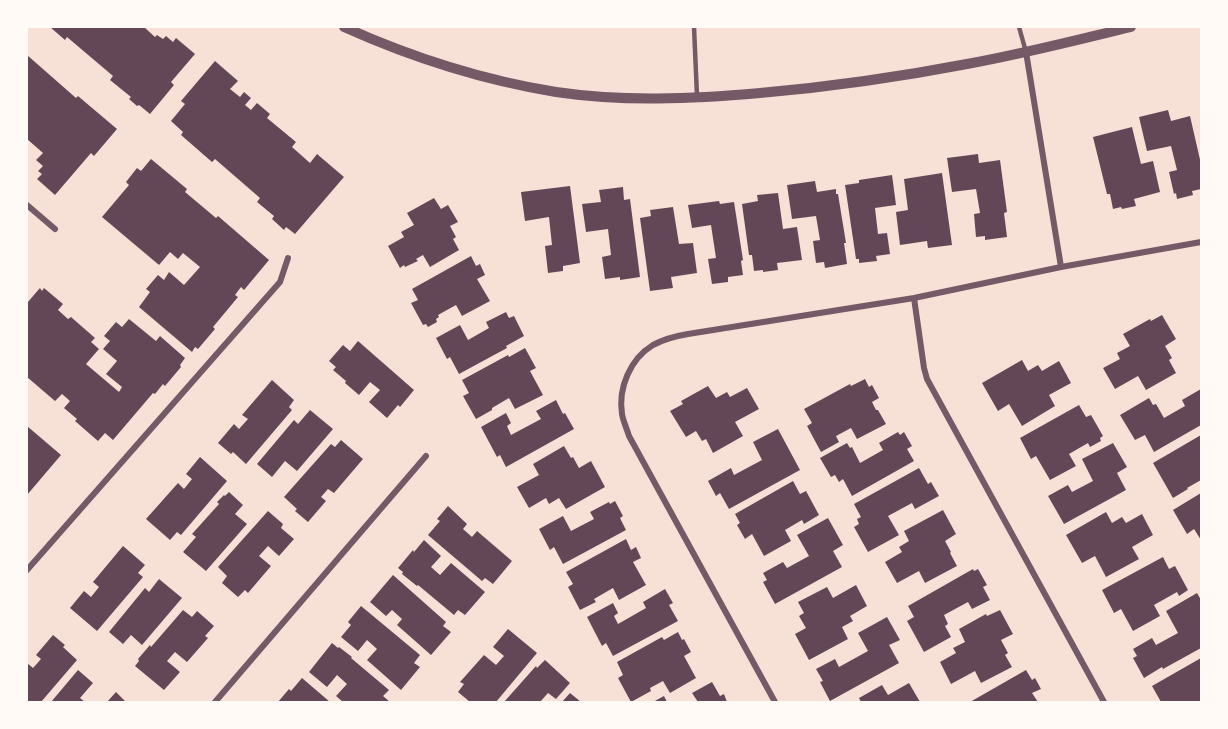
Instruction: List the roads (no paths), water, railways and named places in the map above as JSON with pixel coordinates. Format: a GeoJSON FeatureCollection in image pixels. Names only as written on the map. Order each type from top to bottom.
{"type":"FeatureCollection","features":[{"type":"Feature","properties":{"kind":"street"},"geometry":{"type":"LineString","coordinates":[[344,27],[414,56],[520,86],[596,97],[651,98],[757,93],[843,84],[967,64],[1131,27]]}},
{"type":"Feature","properties":{"kind":"street"},"geometry":{"type":"LineString","coordinates":[[1026,52],[1061,267]]}},
{"type":"Feature","properties":{"kind":"street"},"geometry":{"type":"LineString","coordinates":[[27,205],[55,229]]}},
{"type":"Feature","properties":{"kind":"street"},"geometry":{"type":"LineString","coordinates":[[775,702],[629,436],[622,414],[622,394],[633,363],[660,341],[675,337],[914,298],[1061,267],[1201,242]]}},
{"type":"Feature","properties":{"kind":"street"},"geometry":{"type":"LineString","coordinates":[[27,570],[280,282],[288,258]]}},
{"type":"Feature","properties":{"kind":"street"},"geometry":{"type":"LineString","coordinates":[[914,298],[927,378],[1104,702]]}},
{"type":"Feature","properties":{"kind":"street"},"geometry":{"type":"LineString","coordinates":[[215,702],[426,456]]}},
{"type":"Feature","properties":{"kind":"lane"},"geometry":{"type":"LineString","coordinates":[[694,27],[697,97]]}},
{"type":"Feature","properties":{"kind":"lane"},"geometry":{"type":"LineString","coordinates":[[1019,27],[1026,52]]}}]}
